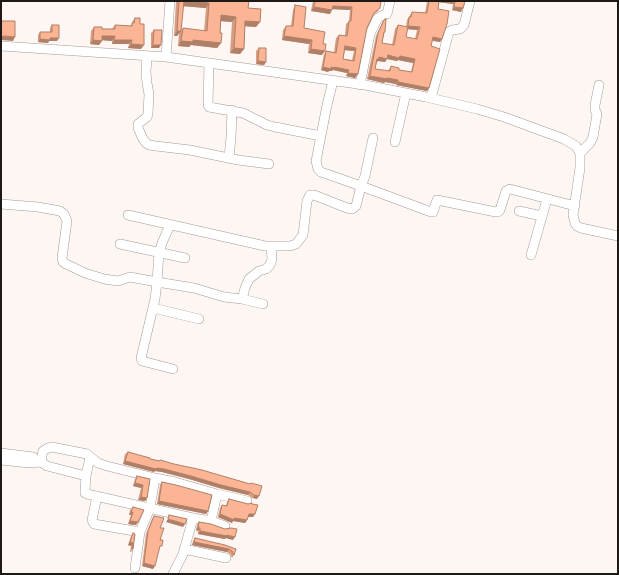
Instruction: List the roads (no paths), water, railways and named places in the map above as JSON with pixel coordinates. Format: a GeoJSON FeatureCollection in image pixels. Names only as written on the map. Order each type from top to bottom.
{"type":"FeatureCollection","features":[{"type":"Feature","properties":{"kind":"street"},"geometry":{"type":"LineString","coordinates":[[166,57],[170,1]]}},
{"type":"Feature","properties":{"kind":"street"},"geometry":{"type":"LineString","coordinates":[[360,85],[370,34],[377,19],[387,14],[390,1]]}},
{"type":"Feature","properties":{"kind":"street"},"geometry":{"type":"LineString","coordinates":[[430,98],[449,32],[460,29],[464,24],[470,1]]}},
{"type":"Feature","properties":{"kind":"street"},"geometry":{"type":"LineString","coordinates":[[1,46],[166,57],[209,63],[406,93],[477,109],[504,117],[564,139],[576,146],[580,153],[580,168],[573,215],[575,223],[581,228],[618,236]]}},
{"type":"Feature","properties":{"kind":"street"},"geometry":{"type":"LineString","coordinates":[[147,56],[146,72],[149,94],[148,114],[147,117],[138,124],[138,128],[143,139],[149,145],[190,150],[269,164]]}},
{"type":"Feature","properties":{"kind":"street"},"geometry":{"type":"LineString","coordinates":[[209,63],[208,105],[243,113],[267,125],[321,136]]}},
{"type":"Feature","properties":{"kind":"street"},"geometry":{"type":"LineString","coordinates":[[333,81],[316,161],[318,169],[321,172],[431,212],[433,212],[438,200],[498,212],[506,191],[510,189],[575,206]]}},
{"type":"Feature","properties":{"kind":"street"},"geometry":{"type":"LineString","coordinates":[[580,153],[593,138],[597,114],[595,105],[599,85]]}},
{"type":"Feature","properties":{"kind":"street"},"geometry":{"type":"LineString","coordinates":[[395,142],[406,93]]}},
{"type":"Feature","properties":{"kind":"street"},"geometry":{"type":"LineString","coordinates":[[229,158],[232,110]]}},
{"type":"Feature","properties":{"kind":"street"},"geometry":{"type":"LineString","coordinates":[[128,215],[271,247],[290,246],[296,244],[303,235],[307,201],[310,195],[314,195],[347,208],[352,209],[356,206],[365,176],[373,138]]}},
{"type":"Feature","properties":{"kind":"street"},"geometry":{"type":"LineString","coordinates":[[531,255],[547,199]]}},
{"type":"Feature","properties":{"kind":"street"},"geometry":{"type":"LineString","coordinates":[[1,204],[38,207],[60,211],[64,214],[67,221],[62,258],[63,262],[85,274],[104,280],[118,280],[130,277],[194,288],[224,297],[242,299],[263,304]]}},
{"type":"Feature","properties":{"kind":"street"},"geometry":{"type":"LineString","coordinates":[[519,211],[542,216]]}},
{"type":"Feature","properties":{"kind":"street"},"geometry":{"type":"LineString","coordinates":[[170,225],[159,253],[155,299],[142,361],[173,369]]}},
{"type":"Feature","properties":{"kind":"street"},"geometry":{"type":"LineString","coordinates":[[120,244],[185,258]]}},
{"type":"Feature","properties":{"kind":"street"},"geometry":{"type":"LineString","coordinates":[[242,299],[244,288],[249,279],[270,265],[272,259],[271,247]]}},
{"type":"Feature","properties":{"kind":"street"},"geometry":{"type":"LineString","coordinates":[[153,308],[199,319]]}},
{"type":"Feature","properties":{"kind":"street"},"geometry":{"type":"LineString","coordinates":[[42,460],[43,451],[52,447],[87,454],[98,463],[106,466],[247,501]]}},
{"type":"Feature","properties":{"kind":"street"},"geometry":{"type":"LineString","coordinates":[[1,453],[42,460],[47,466],[86,476]]}},
{"type":"Feature","properties":{"kind":"street"},"geometry":{"type":"LineString","coordinates":[[90,457],[86,476],[85,493],[210,521],[225,526]]}},
{"type":"Feature","properties":{"kind":"street"},"geometry":{"type":"LineString","coordinates":[[1,460],[29,463],[42,460]]}},
{"type":"Feature","properties":{"kind":"street"},"geometry":{"type":"LineString","coordinates":[[135,568],[140,532],[150,508],[155,478]]}},
{"type":"Feature","properties":{"kind":"street"},"geometry":{"type":"LineString","coordinates":[[210,521],[217,494]]}},
{"type":"Feature","properties":{"kind":"street"},"geometry":{"type":"LineString","coordinates":[[97,496],[92,520],[94,524],[140,532]]}},
{"type":"Feature","properties":{"kind":"street"},"geometry":{"type":"LineString","coordinates":[[173,574],[184,549],[193,518]]}},
{"type":"Feature","properties":{"kind":"street"},"geometry":{"type":"LineString","coordinates":[[184,549],[226,558]]}}]}
